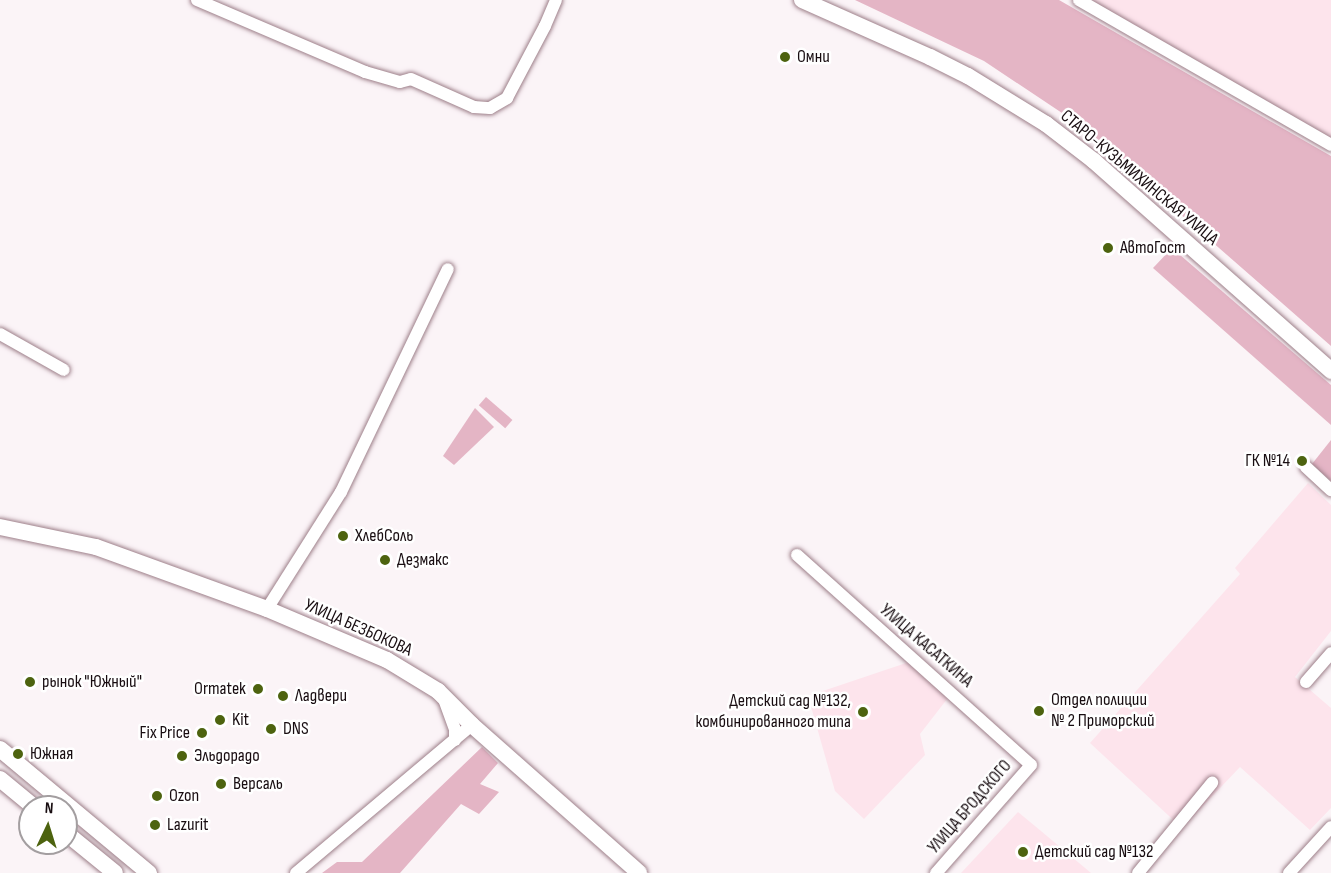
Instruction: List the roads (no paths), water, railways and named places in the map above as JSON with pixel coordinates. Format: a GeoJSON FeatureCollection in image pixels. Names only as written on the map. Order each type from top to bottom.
{"type":"FeatureCollection","features":[{"type":"Feature","properties":{"kind":"main road","name":"СТАРО-КУЗЬМИХИНСКАЯ УЛИЦА"},"geometry":{"type":"LineString","coordinates":[[802,0],[949,66],[1046,124],[1094,161],[1331,371]]}},
{"type":"Feature","properties":{"kind":"main road","name":"УЛИЦА БЕЗБОКОВА"},"geometry":{"type":"LineString","coordinates":[[0,527],[96,547],[267,609],[387,660],[438,691],[472,725],[639,873]]}},
{"type":"Feature","properties":{"kind":"main road"},"geometry":{"type":"LineString","coordinates":[[0,749],[149,873]]}},
{"type":"Feature","properties":{"kind":"main road"},"geometry":{"type":"LineString","coordinates":[[0,779],[19,795]]}},
{"type":"Feature","properties":{"kind":"main road"},"geometry":{"type":"LineString","coordinates":[[78,843],[115,873]]}},
{"type":"Feature","properties":{"kind":"street"},"geometry":{"type":"LineString","coordinates":[[198,0],[365,72],[400,82],[411,79],[474,107],[490,108],[507,98],[545,26],[555,0]]}},
{"type":"Feature","properties":{"kind":"street"},"geometry":{"type":"LineString","coordinates":[[1078,0],[1331,145]]}},
{"type":"Feature","properties":{"kind":"street"},"geometry":{"type":"LineString","coordinates":[[267,609],[341,492],[448,269]]}},
{"type":"Feature","properties":{"kind":"street"},"geometry":{"type":"LineString","coordinates":[[0,333],[64,370]]}},
{"type":"Feature","properties":{"kind":"street"},"geometry":{"type":"LineString","coordinates":[[1306,467],[1331,490]]}},
{"type":"Feature","properties":{"kind":"street","name":"УЛИЦА КАСАТКИНА"},"geometry":{"type":"LineString","coordinates":[[797,555],[1031,765]]}},
{"type":"Feature","properties":{"kind":"street"},"geometry":{"type":"LineString","coordinates":[[1306,682],[1331,653]]}},
{"type":"Feature","properties":{"kind":"street"},"geometry":{"type":"LineString","coordinates":[[438,691],[451,713],[455,740]]}},
{"type":"Feature","properties":{"kind":"street"},"geometry":{"type":"LineString","coordinates":[[296,873],[472,725]]}},
{"type":"Feature","properties":{"kind":"street","name":"УЛИЦА БРОДСКОГО"},"geometry":{"type":"LineString","coordinates":[[936,873],[1031,765]]}},
{"type":"Feature","properties":{"kind":"street"},"geometry":{"type":"LineString","coordinates":[[1138,873],[1212,783]]}},
{"type":"Feature","properties":{"kind":"street"},"geometry":{"type":"LineString","coordinates":[[1289,873],[1331,827]]}},
{"type":"Feature","properties":{"kind":"place","name":"Омни"},"geometry":{"type":"Point","coordinates":[785,57]}},
{"type":"Feature","properties":{"kind":"place","name":"АвтоГост"},"geometry":{"type":"Point","coordinates":[1108,248]}},
{"type":"Feature","properties":{"kind":"place","name":"ГК №14"},"geometry":{"type":"Point","coordinates":[1302,461]}},
{"type":"Feature","properties":{"kind":"place","name":"ХлебСоль"},"geometry":{"type":"Point","coordinates":[343,536]}},
{"type":"Feature","properties":{"kind":"place","name":"Дезмакс"},"geometry":{"type":"Point","coordinates":[385,560]}},
{"type":"Feature","properties":{"kind":"place","name":"рынок \"Южный\""},"geometry":{"type":"Point","coordinates":[30,682]}},
{"type":"Feature","properties":{"kind":"place","name":"Ormatek"},"geometry":{"type":"Point","coordinates":[258,689]}},
{"type":"Feature","properties":{"kind":"place","name":"Ладвери"},"geometry":{"type":"Point","coordinates":[283,696]}},
{"type":"Feature","properties":{"kind":"place","name":"Отдел полиции № 2 Приморский"},"geometry":{"type":"Point","coordinates":[1039,711]}},
{"type":"Feature","properties":{"kind":"place","name":"Детский сад №132, комбинированного типа"},"geometry":{"type":"Point","coordinates":[863,712]}},
{"type":"Feature","properties":{"kind":"place","name":"Kit"},"geometry":{"type":"Point","coordinates":[220,720]}},
{"type":"Feature","properties":{"kind":"place","name":"DNS"},"geometry":{"type":"Point","coordinates":[271,729]}},
{"type":"Feature","properties":{"kind":"place","name":"Fix Price"},"geometry":{"type":"Point","coordinates":[202,733]}},
{"type":"Feature","properties":{"kind":"place","name":"Южная"},"geometry":{"type":"Point","coordinates":[18,754]}},
{"type":"Feature","properties":{"kind":"place","name":"Эльдорадо"},"geometry":{"type":"Point","coordinates":[182,756]}},
{"type":"Feature","properties":{"kind":"place","name":"Версаль"},"geometry":{"type":"Point","coordinates":[221,784]}},
{"type":"Feature","properties":{"kind":"place","name":"Ozon"},"geometry":{"type":"Point","coordinates":[157,796]}},
{"type":"Feature","properties":{"kind":"place","name":"Lazurit"},"geometry":{"type":"Point","coordinates":[155,825]}},
{"type":"Feature","properties":{"kind":"place","name":"Детский сад №132"},"geometry":{"type":"Point","coordinates":[1023,852]}}]}
